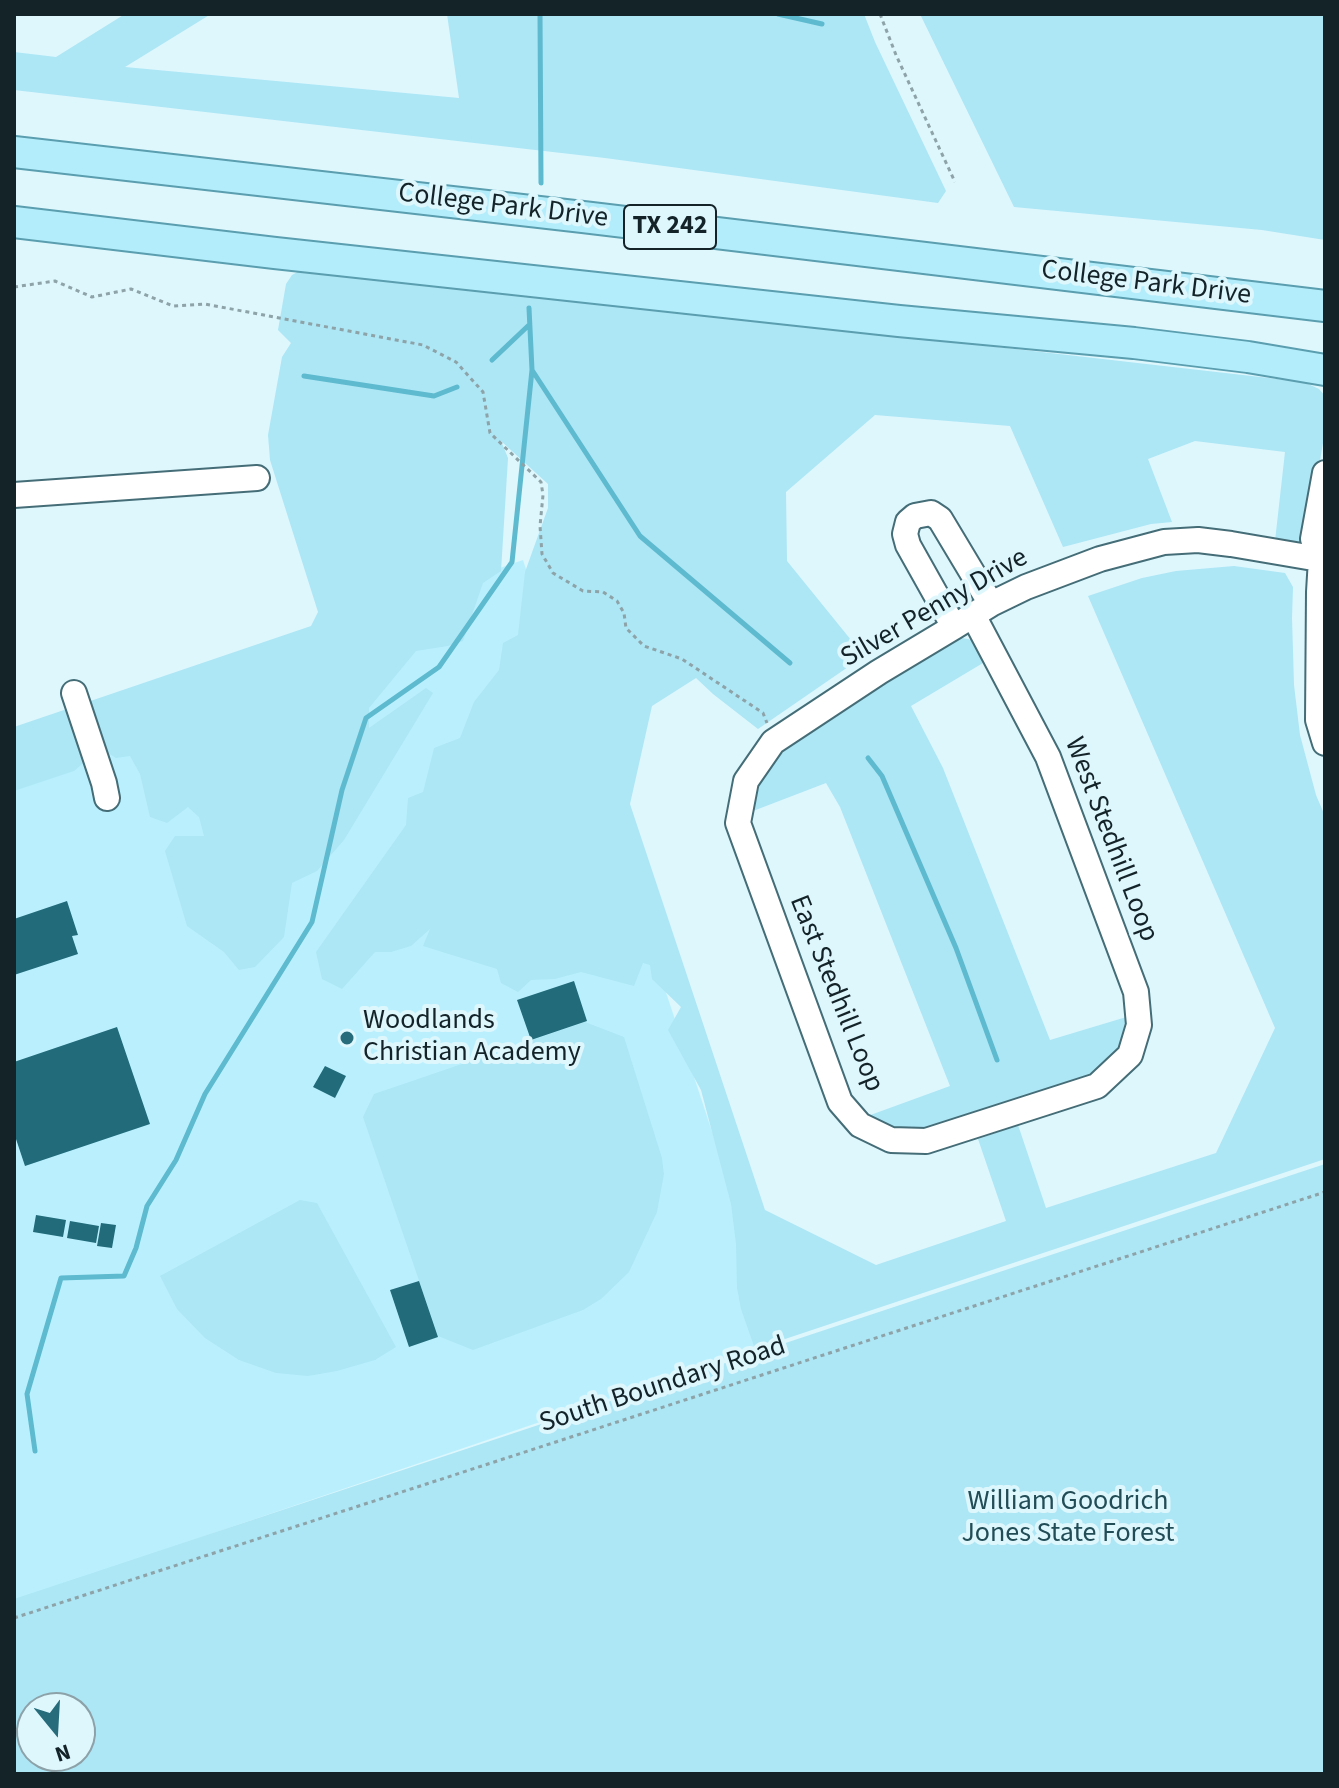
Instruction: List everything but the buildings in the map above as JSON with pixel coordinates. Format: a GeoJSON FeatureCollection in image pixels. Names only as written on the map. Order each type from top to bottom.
{"type":"FeatureCollection","features":[{"type":"Feature","properties":{"kind":"main road","name":"College Park Drive"},"geometry":{"type":"LineString","coordinates":[[14,152],[599,218],[1325,306]]}},
{"type":"Feature","properties":{"kind":"main road","name":"TX 242"},"geometry":{"type":"LineString","coordinates":[[14,222],[867,318],[1134,343],[1325,370]]}},
{"type":"Feature","properties":{"kind":"street"},"geometry":{"type":"LineString","coordinates":[[1325,473],[1313,539],[1324,558],[1319,592],[1318,720],[1325,743]]}},
{"type":"Feature","properties":{"kind":"street"},"geometry":{"type":"LineString","coordinates":[[14,495],[257,478]]}},
{"type":"Feature","properties":{"kind":"street","name":"Silver Penny Drive"},"geometry":{"type":"LineString","coordinates":[[773,742],[973,615],[1026,587],[1137,547],[1198,540],[1324,558]]}},
{"type":"Feature","properties":{"kind":"street","name":"West Stedhill Loop"},"geometry":{"type":"LineString","coordinates":[[973,615],[1048,757],[1136,992],[1139,1025],[1130,1055],[1097,1086]]}},
{"type":"Feature","properties":{"kind":"street"},"geometry":{"type":"LineString","coordinates":[[74,693],[107,798]]}},
{"type":"Feature","properties":{"kind":"street","name":"East Stedhill Loop"},"geometry":{"type":"LineString","coordinates":[[773,742],[746,781],[738,823],[840,1102],[860,1125],[891,1140],[926,1141],[1097,1086]]}},
{"type":"Feature","properties":{"kind":"path"},"geometry":{"type":"LineString","coordinates":[[880,14],[955,182]]}},
{"type":"Feature","properties":{"kind":"path"},"geometry":{"type":"LineString","coordinates":[[14,287],[55,281],[92,297],[131,289],[173,306],[205,304],[423,345],[456,362],[483,392],[490,433],[541,482],[542,554],[553,573],[583,591],[603,592],[617,601],[624,613],[626,628],[644,646],[682,659],[763,713],[766,732],[773,742]]}},
{"type":"Feature","properties":{"kind":"path","name":"South Boundary Road"},"geometry":{"type":"LineString","coordinates":[[14,1618],[1325,1192]]}},
{"type":"Feature","properties":{"kind":"shaded area","name":"Woodlands Christian Academy"},"geometry":{"type":"Polygon","coordinates":[[[523,560],[781,1340],[14,1601],[14,735],[523,560]]]}},
{"type":"Feature","properties":{"kind":"green space"},"geometry":{"type":"Polygon","coordinates":[[[125,14],[211,14],[125,67],[459,98],[447,14],[864,14],[946,191],[938,203],[605,158],[14,90],[14,52],[56,57],[125,14]]]}},
{"type":"Feature","properties":{"kind":"green space"},"geometry":{"type":"Polygon","coordinates":[[[920,14],[1325,14],[1325,240],[1262,230],[1014,207],[920,14]]]}},
{"type":"Feature","properties":{"kind":"green space"},"geometry":{"type":"Polygon","coordinates":[[[303,269],[1304,382],[1319,389],[1325,396],[1325,431],[1308,532],[1297,543],[1275,541],[1285,452],[1195,441],[1148,459],[1172,522],[1151,524],[1063,547],[1010,426],[875,415],[786,492],[787,561],[864,656],[758,729],[696,678],[652,706],[630,804],[765,1210],[876,1265],[1006,1221],[978,1139],[1018,1125],[1046,1208],[1216,1153],[1275,1028],[1088,596],[1142,578],[1176,571],[1234,566],[1285,573],[1293,587],[1294,685],[1300,735],[1316,795],[1325,816],[1325,1159],[755,1349],[737,1288],[731,1204],[701,1090],[668,1030],[681,1007],[652,979],[650,965],[643,963],[634,986],[581,972],[555,979],[531,980],[518,992],[501,983],[497,969],[423,946],[430,929],[411,946],[391,952],[375,952],[342,989],[322,979],[316,952],[406,825],[408,798],[423,792],[434,748],[460,738],[474,702],[499,670],[503,643],[518,635],[525,572],[548,508],[548,484],[501,441],[508,458],[501,571],[483,583],[463,641],[416,651],[369,708],[369,728],[426,688],[433,693],[344,840],[317,871],[292,883],[284,937],[255,967],[239,970],[224,952],[187,926],[165,851],[175,836],[204,836],[199,817],[188,807],[167,823],[150,817],[140,774],[130,756],[116,758],[105,751],[89,758],[74,771],[14,791],[14,727],[311,626],[318,612],[270,460],[268,435],[282,357],[291,343],[278,330],[286,284],[292,275],[303,269]]]}},
{"type":"Feature","properties":{"kind":"green space"},"geometry":{"type":"Polygon","coordinates":[[[957,637],[973,640],[988,660],[911,706],[943,768],[1050,1040],[1133,1015],[1132,1031],[1104,1073],[905,1135],[865,1117],[950,1086],[840,807],[826,783],[753,811],[759,786],[777,757],[957,637]]]}},
{"type":"Feature","properties":{"kind":"green space"},"geometry":{"type":"Polygon","coordinates":[[[585,1022],[624,1037],[662,1158],[664,1174],[657,1212],[629,1272],[601,1299],[583,1310],[473,1350],[438,1336],[363,1117],[374,1094],[585,1022]]]}},
{"type":"Feature","properties":{"kind":"green space","name":"William Goodrich Jones State Forest"},"geometry":{"type":"Polygon","coordinates":[[[1325,1164],[1325,1774],[14,1774],[14,1599],[1325,1164]]]}},
{"type":"Feature","properties":{"kind":"green space"},"geometry":{"type":"Polygon","coordinates":[[[300,1200],[317,1203],[396,1347],[375,1360],[308,1376],[276,1373],[239,1360],[205,1338],[177,1309],[160,1276],[300,1200]]]}},
{"type":"Feature","properties":{"kind":"waterway"},"geometry":{"type":"LineString","coordinates":[[540,14],[541,183]]}},
{"type":"Feature","properties":{"kind":"waterway"},"geometry":{"type":"LineString","coordinates":[[778,14],[822,24]]}},
{"type":"Feature","properties":{"kind":"waterway"},"geometry":{"type":"LineString","coordinates":[[529,308],[532,370],[640,536],[790,663]]}},
{"type":"Feature","properties":{"kind":"waterway"},"geometry":{"type":"LineString","coordinates":[[492,360],[529,325]]}},
{"type":"Feature","properties":{"kind":"waterway"},"geometry":{"type":"LineString","coordinates":[[35,1451],[27,1394],[61,1278],[124,1276],[136,1248],[147,1206],[176,1160],[205,1094],[312,922],[342,790],[366,718],[439,667],[512,562],[532,370]]}},
{"type":"Feature","properties":{"kind":"waterway"},"geometry":{"type":"LineString","coordinates":[[304,376],[434,396],[457,387]]}},
{"type":"Feature","properties":{"kind":"waterway"},"geometry":{"type":"LineString","coordinates":[[868,758],[882,776],[956,948],[997,1060]]}},
{"type":"Feature","properties":{"kind":"place","name":"Woodlands Christian Academy"},"geometry":{"type":"Point","coordinates":[347,1038]}}]}
